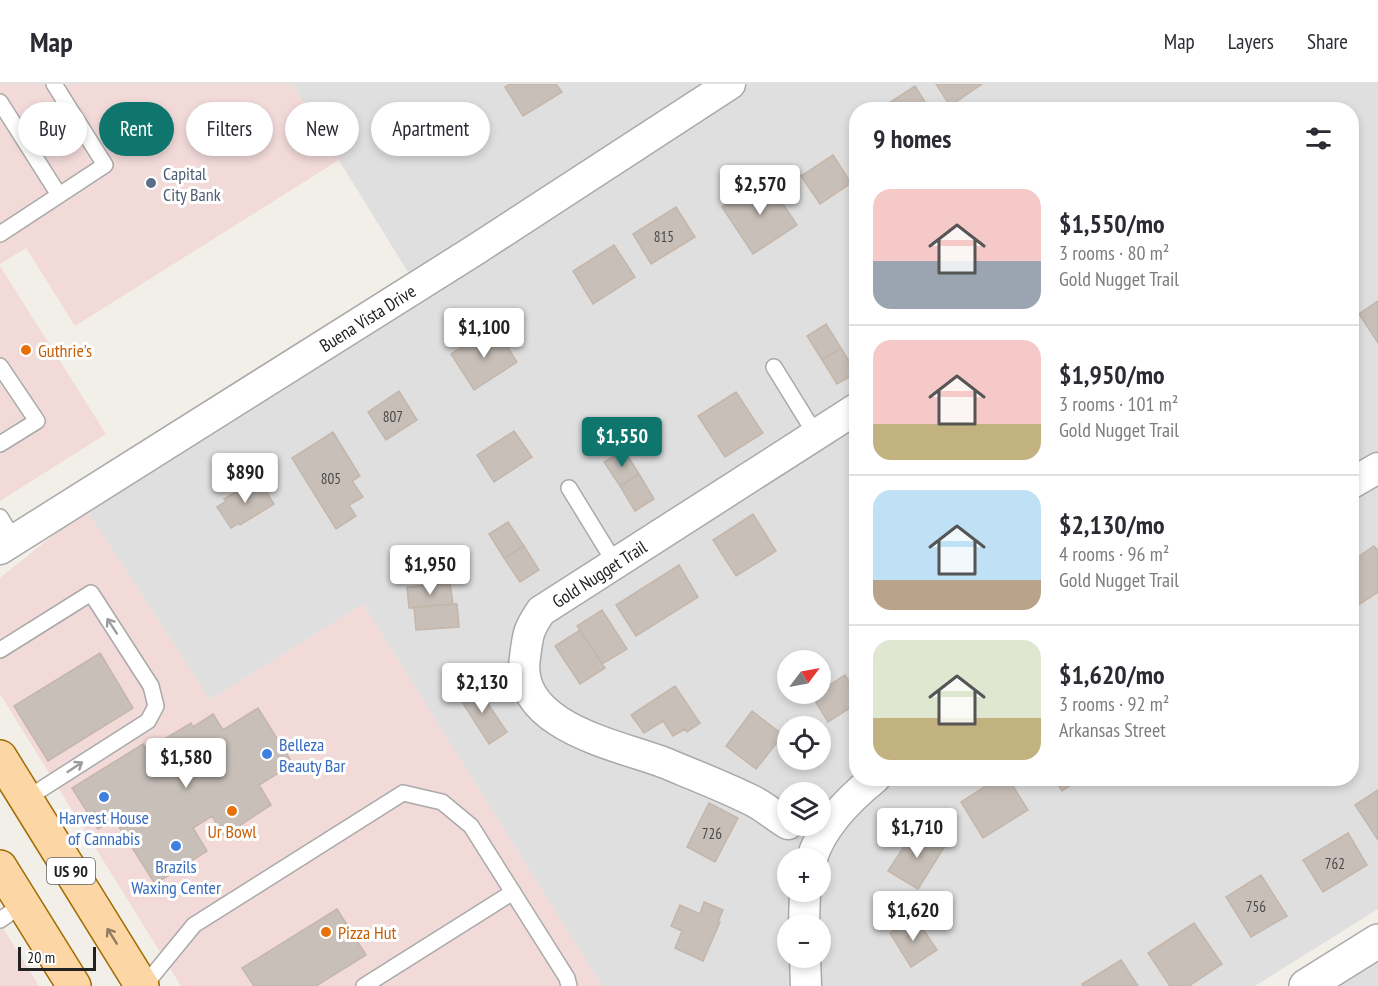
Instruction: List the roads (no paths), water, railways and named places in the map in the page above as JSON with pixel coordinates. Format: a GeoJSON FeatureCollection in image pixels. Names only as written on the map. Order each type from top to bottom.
{"type":"FeatureCollection","features":[{"type":"Feature","properties":{"kind":"main road","name":"US 90"},"geometry":{"type":"LineString","coordinates":[[0,757],[143,986]]}},
{"type":"Feature","properties":{"kind":"main road"},"geometry":{"type":"LineString","coordinates":[[0,867],[12,912],[74,986]]}},
{"type":"Feature","properties":{"kind":"street","name":"Buena Vista Drive"},"geometry":{"type":"LineString","coordinates":[[5,535],[475,250],[730,84]]}},
{"type":"Feature","properties":{"kind":"street","name":"Gold Nugget Trail"},"geometry":{"type":"LineString","coordinates":[[777,818],[744,797],[665,763],[579,734],[544,711],[529,688],[523,667],[529,628],[541,610],[849,414]]}},
{"type":"Feature","properties":{"kind":"street"},"geometry":{"type":"LineString","coordinates":[[1359,479],[1378,468]]}},
{"type":"Feature","properties":{"kind":"street"},"geometry":{"type":"LineString","coordinates":[[816,848],[838,813],[867,786]]}},
{"type":"Feature","properties":{"kind":"street","name":"Gold Nugget Trail"},"geometry":{"type":"LineString","coordinates":[[799,836],[811,848]]}},
{"type":"Feature","properties":{"kind":"street"},"geometry":{"type":"LineString","coordinates":[[1306,986],[1378,941]]}},
{"type":"Feature","properties":{"kind":"street"},"geometry":{"type":"LineString","coordinates":[[805,968],[806,986]]}},
{"type":"Feature","properties":{"kind":"lane"},"geometry":{"type":"LineString","coordinates":[[0,234],[105,165],[54,84]]}},
{"type":"Feature","properties":{"kind":"lane"},"geometry":{"type":"LineString","coordinates":[[0,102],[59,195]]}},
{"type":"Feature","properties":{"kind":"lane"},"geometry":{"type":"LineString","coordinates":[[0,366],[37,421],[0,444]]}},
{"type":"Feature","properties":{"kind":"lane"},"geometry":{"type":"LineString","coordinates":[[774,367],[816,435]]}},
{"type":"Feature","properties":{"kind":"lane"},"geometry":{"type":"LineString","coordinates":[[569,488],[615,563]]}},
{"type":"Feature","properties":{"kind":"lane"},"geometry":{"type":"LineString","coordinates":[[0,650],[91,593],[151,686],[156,706],[148,721],[26,799]]}},
{"type":"Feature","properties":{"kind":"lane"},"geometry":{"type":"LineString","coordinates":[[143,986],[194,925],[403,794],[442,802],[471,826],[567,978],[569,986]]}},
{"type":"Feature","properties":{"kind":"lane"},"geometry":{"type":"LineString","coordinates":[[364,986],[513,892]]}},
{"type":"Feature","properties":{"kind":"place","name":"Capital City Bank"},"geometry":{"type":"Point","coordinates":[151,183]}},
{"type":"Feature","properties":{"kind":"place","name":"Guthrie's"},"geometry":{"type":"Point","coordinates":[26,350]}},
{"type":"Feature","properties":{"kind":"place","name":"Belleza Beauty Bar"},"geometry":{"type":"Point","coordinates":[267,754]}},
{"type":"Feature","properties":{"kind":"place","name":"Harvest House of Cannabis"},"geometry":{"type":"Point","coordinates":[104,797]}},
{"type":"Feature","properties":{"kind":"place","name":"Ur Bowl"},"geometry":{"type":"Point","coordinates":[232,811]}},
{"type":"Feature","properties":{"kind":"place","name":"Brazils Waxing Center"},"geometry":{"type":"Point","coordinates":[176,846]}},
{"type":"Feature","properties":{"kind":"place","name":"Pizza Hut"},"geometry":{"type":"Point","coordinates":[326,932]}}]}
